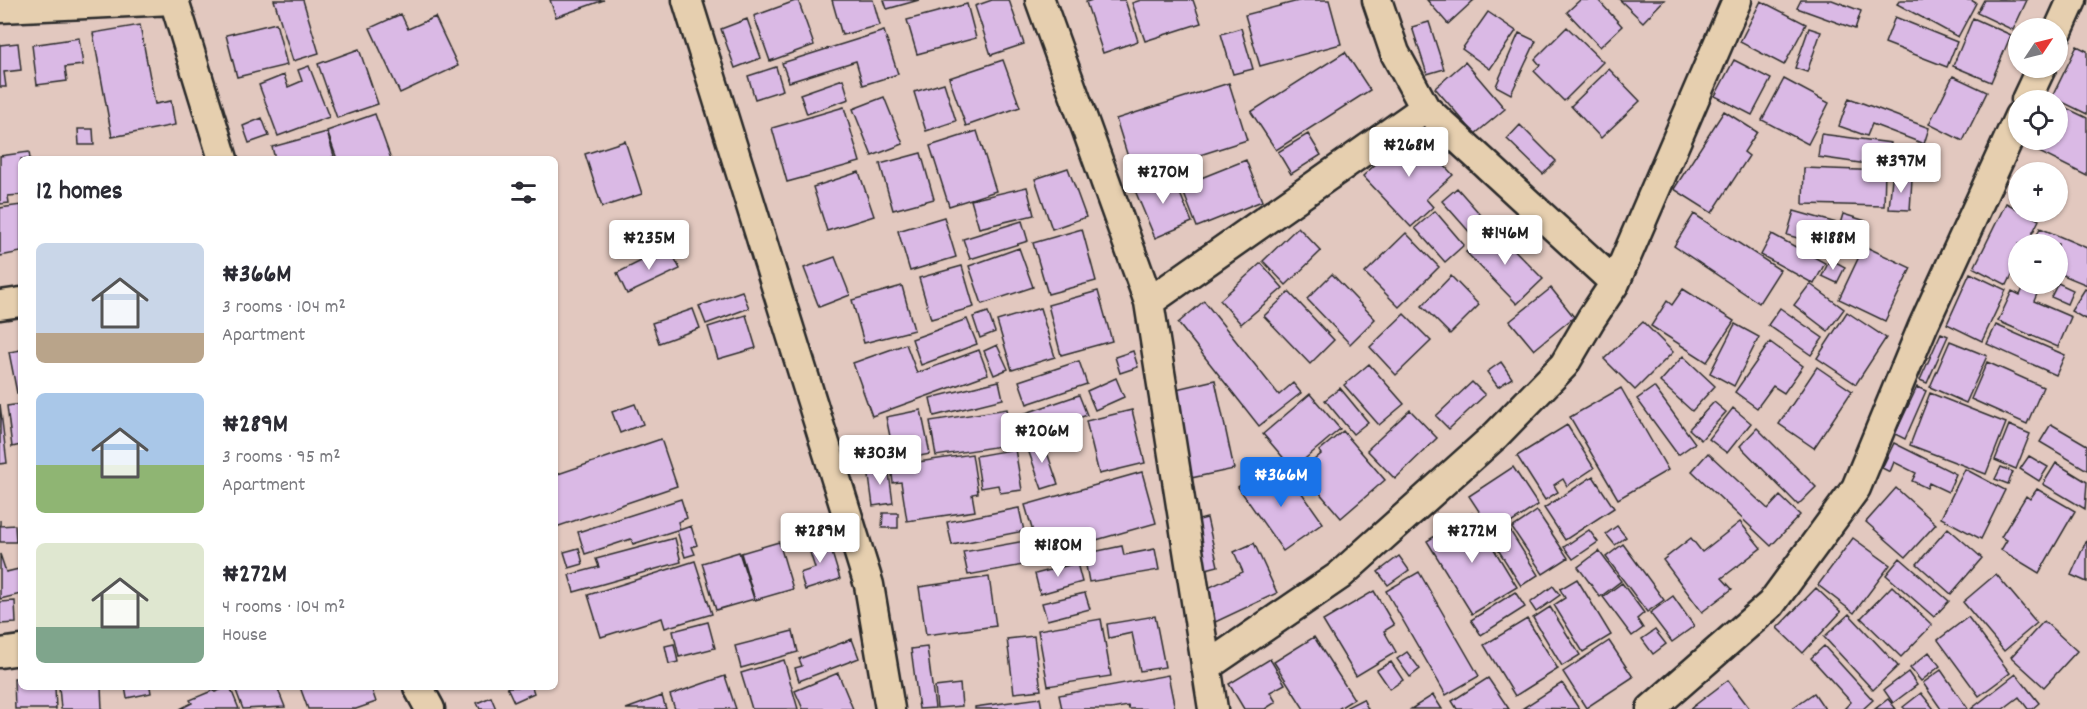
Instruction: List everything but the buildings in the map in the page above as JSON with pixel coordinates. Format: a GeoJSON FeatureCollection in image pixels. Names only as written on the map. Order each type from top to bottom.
{"type":"FeatureCollection","features":[{"type":"Feature","properties":{"kind":"street"},"geometry":{"type":"LineString","coordinates":[[0,8],[174,0],[222,156]]}},
{"type":"Feature","properties":{"kind":"street"},"geometry":{"type":"LineString","coordinates":[[687,0],[869,585],[891,709]]}},
{"type":"Feature","properties":{"kind":"street"},"geometry":{"type":"LineString","coordinates":[[1040,0],[1149,302],[1213,709]]}},
{"type":"Feature","properties":{"kind":"street"},"geometry":{"type":"LineString","coordinates":[[1377,0],[1395,52],[1425,108],[1615,283]]}},
{"type":"Feature","properties":{"kind":"street"},"geometry":{"type":"LineString","coordinates":[[1206,667],[1339,576],[1496,435],[1564,365],[1615,283],[1737,0]]}},
{"type":"Feature","properties":{"kind":"street"},"geometry":{"type":"LineString","coordinates":[[2064,18],[2072,0]]}},
{"type":"Feature","properties":{"kind":"street"},"geometry":{"type":"LineString","coordinates":[[1149,302],[1425,108]]}},
{"type":"Feature","properties":{"kind":"street"},"geometry":{"type":"LineString","coordinates":[[1651,709],[1771,604],[1856,488],[1923,326],[2008,140]]}},
{"type":"Feature","properties":{"kind":"street"},"geometry":{"type":"LineString","coordinates":[[0,305],[18,302]]}},
{"type":"Feature","properties":{"kind":"street"},"geometry":{"type":"LineString","coordinates":[[0,653],[18,650]]}},
{"type":"Feature","properties":{"kind":"street"},"geometry":{"type":"LineString","coordinates":[[420,690],[430,709]]}}]}
